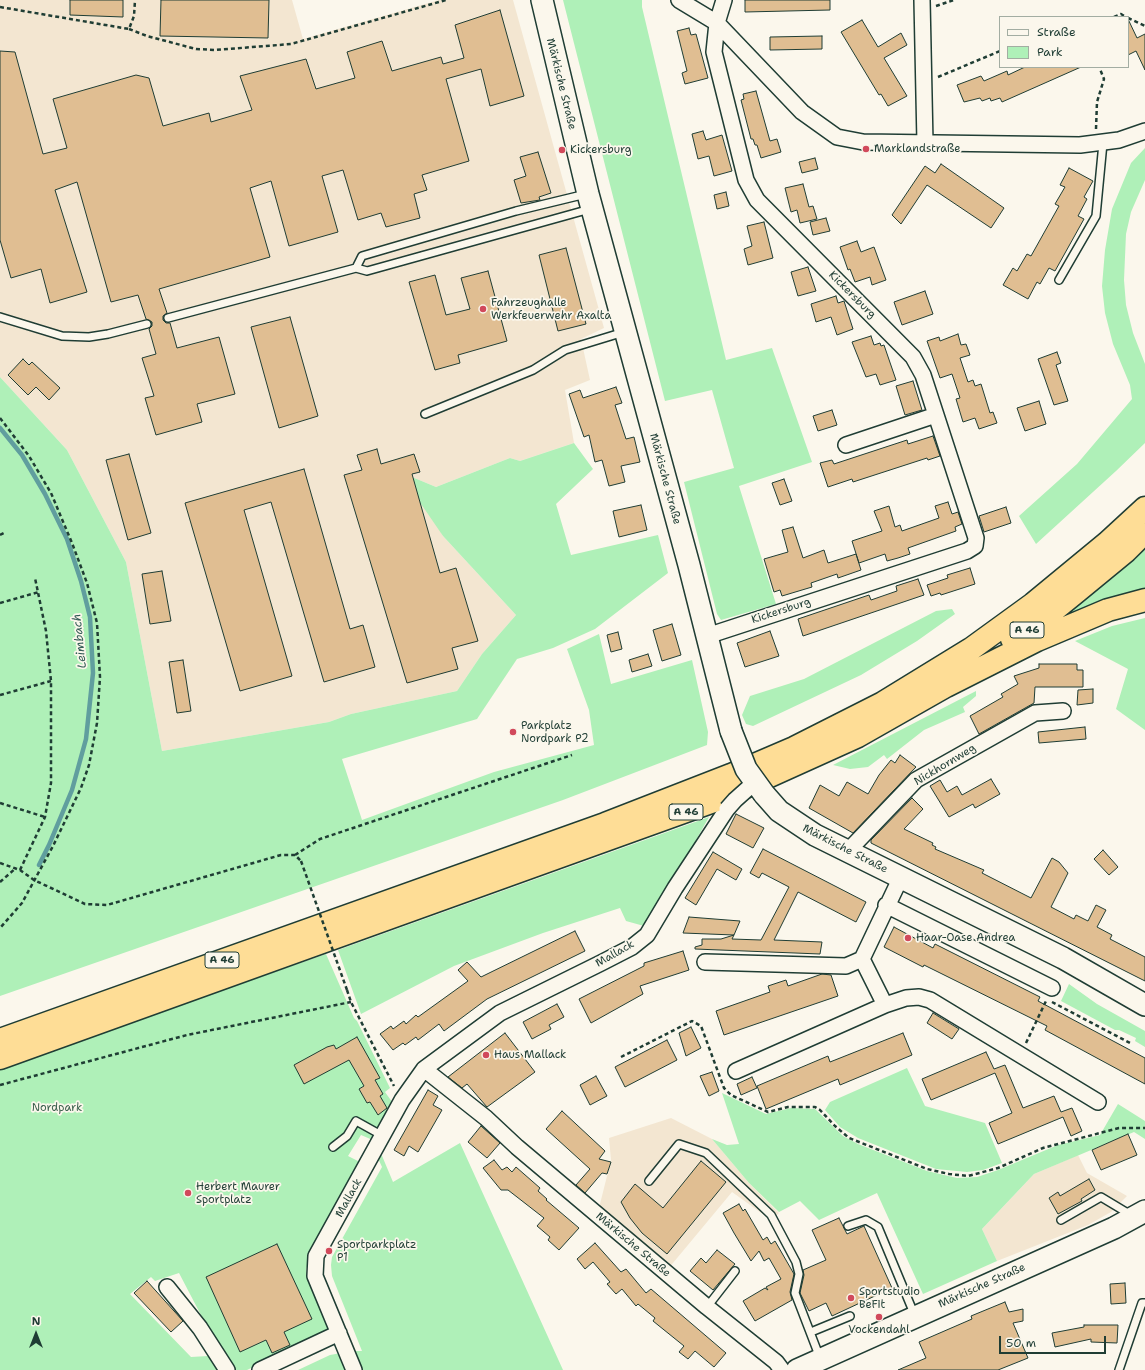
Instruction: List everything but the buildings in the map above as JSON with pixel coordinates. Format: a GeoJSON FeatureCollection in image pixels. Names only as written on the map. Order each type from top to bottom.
{"type":"FeatureCollection","features":[{"type":"Feature","properties":{"kind":"highway","name":"A 46"},"geometry":{"type":"LineString","coordinates":[[0,1040],[598,826],[731,775],[794,748],[883,703],[971,649],[1033,604],[1108,543],[1145,508]]}},
{"type":"Feature","properties":{"kind":"highway","name":"A 46"},"geometry":{"type":"LineString","coordinates":[[0,1058],[714,801],[858,736],[897,713],[930,686],[1038,623],[1126,551],[1145,532]]}},
{"type":"Feature","properties":{"kind":"highway"},"geometry":{"type":"LineString","coordinates":[[897,713],[946,686],[1037,640],[1108,610],[1145,600]]}},
{"type":"Feature","properties":{"kind":"main road","name":"Märkische Straße"},"geometry":{"type":"LineString","coordinates":[[542,0],[590,201],[707,636],[731,731],[744,763],[759,789],[779,811],[798,825],[847,852],[901,877],[1063,958],[1145,1005]]}},
{"type":"Feature","properties":{"kind":"main road","name":"Märkische Straße"},"geometry":{"type":"LineString","coordinates":[[796,1370],[1140,1214]]}},
{"type":"Feature","properties":{"kind":"street"},"geometry":{"type":"LineString","coordinates":[[679,0],[718,23],[802,112],[837,136],[863,142],[1099,143],[1145,131]]}},
{"type":"Feature","properties":{"kind":"street"},"geometry":{"type":"LineString","coordinates":[[718,23],[724,0]]}},
{"type":"Feature","properties":{"kind":"street"},"geometry":{"type":"LineString","coordinates":[[922,0],[924,143]]}},
{"type":"Feature","properties":{"kind":"street","name":"Kickersburg"},"geometry":{"type":"LineString","coordinates":[[707,636],[967,551],[975,546],[976,538],[923,375],[913,357],[757,200],[746,180],[714,52],[718,23]]}},
{"type":"Feature","properties":{"kind":"street"},"geometry":{"type":"LineString","coordinates":[[846,445],[936,415]]}},
{"type":"Feature","properties":{"kind":"street","name":"Nickhornweg"},"geometry":{"type":"LineString","coordinates":[[847,852],[916,780],[1035,713],[1063,711]]}},
{"type":"Feature","properties":{"kind":"street","name":"Mallack"},"geometry":{"type":"LineString","coordinates":[[354,1370],[315,1276],[316,1256],[384,1136],[402,1100],[424,1069],[500,1013],[601,964],[632,947],[647,935],[675,888],[727,810],[735,800],[759,789]]}},
{"type":"Feature","properties":{"kind":"street","name":"Märkische Straße"},"geometry":{"type":"LineString","coordinates":[[862,959],[886,905],[901,877]]}},
{"type":"Feature","properties":{"kind":"street"},"geometry":{"type":"LineString","coordinates":[[886,905],[1052,988]]}},
{"type":"Feature","properties":{"kind":"street"},"geometry":{"type":"LineString","coordinates":[[705,962],[846,966],[862,959],[885,1005]]}},
{"type":"Feature","properties":{"kind":"street"},"geometry":{"type":"LineString","coordinates":[[736,1071],[885,1005],[906,998],[918,997],[930,1000],[1098,1102]]}},
{"type":"Feature","properties":{"kind":"street","name":"Märkische Straße"},"geometry":{"type":"LineString","coordinates":[[424,1069],[486,1118],[517,1147],[707,1307],[776,1362],[782,1370]]}},
{"type":"Feature","properties":{"kind":"street"},"geometry":{"type":"LineString","coordinates":[[167,1287],[200,1328],[227,1370]]}},
{"type":"Feature","properties":{"kind":"street"},"geometry":{"type":"LineString","coordinates":[[260,1370],[339,1333]]}},
{"type":"Feature","properties":{"kind":"lane"},"geometry":{"type":"LineString","coordinates":[[1059,280],[1096,216],[1099,143]]}},
{"type":"Feature","properties":{"kind":"lane"},"geometry":{"type":"LineString","coordinates":[[356,268],[362,256],[516,211],[590,201]]}},
{"type":"Feature","properties":{"kind":"lane"},"geometry":{"type":"LineString","coordinates":[[168,318],[356,268],[367,271],[590,201]]}},
{"type":"Feature","properties":{"kind":"lane"},"geometry":{"type":"LineString","coordinates":[[0,316],[62,336],[108,334],[147,324]]}},
{"type":"Feature","properties":{"kind":"lane"},"geometry":{"type":"LineString","coordinates":[[424,414],[534,370],[565,350],[624,332]]}},
{"type":"Feature","properties":{"kind":"lane"},"geometry":{"type":"LineString","coordinates":[[334,1147],[347,1136],[356,1121],[384,1136]]}},
{"type":"Feature","properties":{"kind":"lane"},"geometry":{"type":"LineString","coordinates":[[649,1181],[679,1144],[706,1153],[771,1215],[796,1262],[799,1274],[795,1293],[820,1358]]}},
{"type":"Feature","properties":{"kind":"lane"},"geometry":{"type":"LineString","coordinates":[[1061,1220],[1101,1197],[1140,1214]]}},
{"type":"Feature","properties":{"kind":"lane"},"geometry":{"type":"LineString","coordinates":[[848,1226],[866,1220],[878,1227],[915,1316]]}},
{"type":"Feature","properties":{"kind":"lane"},"geometry":{"type":"LineString","coordinates":[[707,1307],[735,1270]]}},
{"type":"Feature","properties":{"kind":"lane"},"geometry":{"type":"LineString","coordinates":[[1119,1370],[1142,1303],[1145,1303]]}},
{"type":"Feature","properties":{"kind":"lane"},"geometry":{"type":"LineString","coordinates":[[811,1332],[850,1316]]}},
{"type":"Feature","properties":{"kind":"path"},"geometry":{"type":"LineString","coordinates":[[130,28],[134,16],[135,0]]}},
{"type":"Feature","properties":{"kind":"path"},"geometry":{"type":"LineString","coordinates":[[0,6],[130,28],[147,36],[196,49],[215,50],[283,44],[446,0]]}},
{"type":"Feature","properties":{"kind":"path"},"geometry":{"type":"LineString","coordinates":[[1129,19],[1145,26]]}},
{"type":"Feature","properties":{"kind":"path"},"geometry":{"type":"LineString","coordinates":[[924,83],[999,51]]}},
{"type":"Feature","properties":{"kind":"path"},"geometry":{"type":"LineString","coordinates":[[1099,143],[1097,102],[1104,79],[1100,69]]}},
{"type":"Feature","properties":{"kind":"path"},"geometry":{"type":"LineString","coordinates":[[0,418],[30,456],[51,493],[87,583],[97,623],[100,677],[97,723],[89,765],[81,788],[53,846],[22,903],[0,928]]}},
{"type":"Feature","properties":{"kind":"path"},"geometry":{"type":"LineString","coordinates":[[0,535],[4,533]]}},
{"type":"Feature","properties":{"kind":"path"},"geometry":{"type":"LineString","coordinates":[[20,870],[45,817],[51,782],[51,681],[46,631],[35,578]]}},
{"type":"Feature","properties":{"kind":"path"},"geometry":{"type":"LineString","coordinates":[[0,603],[39,592]]}},
{"type":"Feature","properties":{"kind":"path"},"geometry":{"type":"LineString","coordinates":[[0,695],[51,681]]}},
{"type":"Feature","properties":{"kind":"path"},"geometry":{"type":"LineString","coordinates":[[0,863],[17,868],[34,880],[85,904],[107,905],[281,855],[295,855],[320,839],[572,755]]}},
{"type":"Feature","properties":{"kind":"path"},"geometry":{"type":"LineString","coordinates":[[0,803],[45,817]]}},
{"type":"Feature","properties":{"kind":"path"},"geometry":{"type":"LineString","coordinates":[[295,855],[302,861],[351,1002],[402,1100]]}},
{"type":"Feature","properties":{"kind":"path"},"geometry":{"type":"LineString","coordinates":[[0,882],[17,868]]}},
{"type":"Feature","properties":{"kind":"path"},"geometry":{"type":"LineString","coordinates":[[1020,1054],[1046,999],[1132,1044]]}},
{"type":"Feature","properties":{"kind":"path"},"geometry":{"type":"LineString","coordinates":[[0,1085],[187,1035],[351,1002]]}},
{"type":"Feature","properties":{"kind":"path"},"geometry":{"type":"LineString","coordinates":[[621,1057],[692,1021],[701,1026],[724,1088],[731,1095],[768,1112],[788,1107],[815,1107],[849,1138],[927,1169],[949,1174],[968,1176],[998,1168],[1044,1148],[1118,1128],[1145,1128]]}},
{"type":"Feature","properties":{"kind":"shaded area"},"geometry":{"type":"Polygon","coordinates":[[[0,0],[292,0],[303,39],[439,0],[513,0],[604,328],[581,339],[590,380],[565,390],[574,443],[520,461],[510,458],[436,487],[412,477],[443,536],[516,615],[482,654],[457,691],[351,714],[329,722],[162,751],[126,562],[67,450],[0,377],[0,0]]]}},
{"type":"Feature","properties":{"kind":"shaded area"},"geometry":{"type":"Polygon","coordinates":[[[671,1118],[712,1139],[749,1183],[779,1213],[771,1220],[732,1192],[668,1269],[598,1212],[611,1160],[609,1138],[671,1118]]]}},
{"type":"Feature","properties":{"kind":"shaded area"},"geometry":{"type":"Polygon","coordinates":[[[1078,1155],[1087,1173],[1127,1196],[1111,1212],[1088,1225],[997,1261],[982,1229],[1034,1174],[1078,1155]]]}},
{"type":"Feature","properties":{"kind":"green space"},"geometry":{"type":"Polygon","coordinates":[[[563,0],[642,0],[642,7],[726,360],[772,348],[812,462],[739,486],[776,604],[721,620],[717,614],[684,482],[734,468],[712,390],[665,401],[563,0]]]}},
{"type":"Feature","properties":{"kind":"green space"},"geometry":{"type":"Polygon","coordinates":[[[1145,148],[1145,180],[1131,212],[1126,234],[1124,280],[1126,305],[1133,333],[1145,364],[1145,443],[1036,544],[1019,516],[1077,464],[1132,399],[1130,385],[1113,344],[1105,313],[1102,286],[1105,250],[1112,209],[1131,163],[1145,148]]]}},
{"type":"Feature","properties":{"kind":"green space"},"geometry":{"type":"Polygon","coordinates":[[[0,377],[67,450],[126,562],[162,751],[329,722],[351,714],[457,691],[482,654],[516,615],[443,536],[419,501],[412,477],[436,487],[510,458],[520,461],[574,443],[593,469],[556,504],[571,555],[658,535],[668,573],[595,629],[553,648],[517,659],[477,719],[342,759],[362,820],[494,772],[594,745],[589,710],[567,649],[599,634],[611,684],[692,660],[708,732],[707,745],[563,800],[0,996],[0,377]]]}},
{"type":"Feature","properties":{"kind":"green space"},"geometry":{"type":"Polygon","coordinates":[[[1145,540],[1145,593],[1048,626],[1145,540]]]}},
{"type":"Feature","properties":{"kind":"green space"},"geometry":{"type":"Polygon","coordinates":[[[952,609],[955,614],[917,641],[861,675],[753,726],[746,724],[742,715],[750,696],[804,679],[936,611],[952,609]]]}},
{"type":"Feature","properties":{"kind":"green space"},"geometry":{"type":"Polygon","coordinates":[[[1145,618],[1145,730],[1116,709],[1128,669],[1075,641],[1112,626],[1145,618]]]}},
{"type":"Feature","properties":{"kind":"green space"},"geometry":{"type":"Polygon","coordinates":[[[976,691],[976,696],[963,707],[965,712],[924,730],[887,759],[884,755],[868,767],[850,769],[833,765],[976,691]]]}},
{"type":"Feature","properties":{"kind":"green space"},"geometry":{"type":"Polygon","coordinates":[[[709,817],[668,890],[644,926],[626,921],[620,908],[543,933],[454,966],[361,1014],[338,950],[709,817]]]}},
{"type":"Feature","properties":{"kind":"green space","name":"Herbert Maurer Sportplatz"},"geometry":{"type":"Polygon","coordinates":[[[326,954],[354,1018],[357,1021],[390,1088],[385,1092],[395,1106],[375,1141],[361,1135],[348,1156],[362,1163],[309,1260],[306,1269],[307,1278],[329,1330],[247,1370],[232,1370],[226,1363],[179,1273],[155,1281],[151,1277],[130,1294],[191,1357],[208,1356],[216,1360],[224,1370],[0,1370],[0,1068],[326,954]]]}},
{"type":"Feature","properties":{"kind":"green space"},"geometry":{"type":"Polygon","coordinates":[[[1069,984],[1097,1004],[1145,1031],[1145,1047],[1135,1041],[1136,1038],[1119,1030],[1115,1030],[1061,1001],[1069,984]]]}},
{"type":"Feature","properties":{"kind":"green space"},"geometry":{"type":"Polygon","coordinates":[[[907,1068],[925,1106],[985,1123],[1002,1163],[983,1170],[967,1172],[936,1169],[858,1138],[840,1127],[825,1110],[830,1102],[907,1068]]]}},
{"type":"Feature","properties":{"kind":"green space"},"geometry":{"type":"Polygon","coordinates":[[[722,1093],[766,1114],[791,1108],[815,1109],[843,1136],[858,1144],[927,1171],[957,1178],[977,1177],[998,1170],[1058,1145],[1100,1135],[1118,1104],[1145,1121],[1145,1139],[1134,1132],[1034,1174],[982,1229],[997,1261],[923,1294],[877,1193],[819,1220],[800,1201],[779,1212],[749,1183],[712,1139],[727,1145],[739,1144],[722,1093]]]}},
{"type":"Feature","properties":{"kind":"green space"},"geometry":{"type":"Polygon","coordinates":[[[460,1143],[563,1370],[298,1370],[330,1355],[352,1351],[362,1351],[332,1276],[331,1265],[332,1257],[382,1167],[377,1156],[380,1151],[393,1182],[460,1143]]]}},
{"type":"Feature","properties":{"kind":"waterway","name":"Leimbach"},"geometry":{"type":"LineString","coordinates":[[0,428],[22,455],[45,494],[67,539],[81,581],[90,617],[93,673],[86,739],[72,790],[39,865]]}},
{"type":"Feature","properties":{"kind":"place","name":"Marklandstraße"},"geometry":{"type":"Point","coordinates":[866,149]}},
{"type":"Feature","properties":{"kind":"place","name":"Kickersburg"},"geometry":{"type":"Point","coordinates":[562,150]}},
{"type":"Feature","properties":{"kind":"place","name":"Fahrzeughalle Werkfeuerwehr Axalta"},"geometry":{"type":"Point","coordinates":[483,309]}},
{"type":"Feature","properties":{"kind":"place","name":"Parkplatz Nordpark P2"},"geometry":{"type":"Point","coordinates":[513,732]}},
{"type":"Feature","properties":{"kind":"place","name":"Haar-Oase Andrea"},"geometry":{"type":"Point","coordinates":[908,938]}},
{"type":"Feature","properties":{"kind":"place","name":"Haus Mallack"},"geometry":{"type":"Point","coordinates":[486,1055]}},
{"type":"Feature","properties":{"kind":"place","name":"Herbert Maurer Sportplatz"},"geometry":{"type":"Point","coordinates":[188,1193]}},
{"type":"Feature","properties":{"kind":"place","name":"Sportparkplatz P1"},"geometry":{"type":"Point","coordinates":[329,1251]}},
{"type":"Feature","properties":{"kind":"place","name":"Sportstudio BeFit"},"geometry":{"type":"Point","coordinates":[851,1298]}},
{"type":"Feature","properties":{"kind":"place","name":"Vockendahl"},"geometry":{"type":"Point","coordinates":[879,1317]}},
{"type":"Feature","properties":{"kind":"park label","name":"Nordpark"},"geometry":{"type":"Point","coordinates":[57,1108]}}]}
